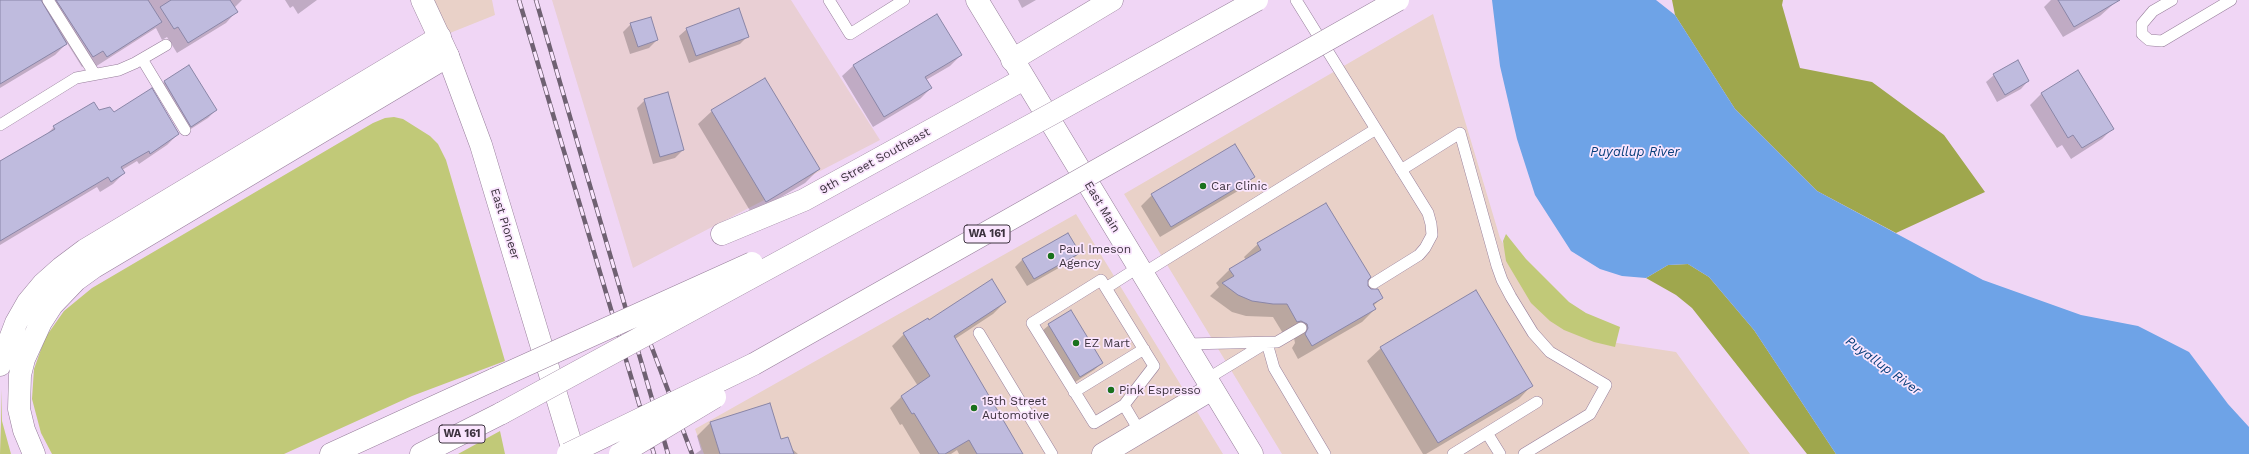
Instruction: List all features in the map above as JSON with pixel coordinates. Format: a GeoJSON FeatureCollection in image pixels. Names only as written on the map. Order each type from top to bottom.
{"type":"FeatureCollection","features":[{"type":"Feature","properties":{"kind":"main road","name":"East Pioneer"},"geometry":{"type":"LineString","coordinates":[[422,0],[444,47],[481,145],[574,454]]}},
{"type":"Feature","properties":{"kind":"main road","name":"East Main"},"geometry":{"type":"LineString","coordinates":[[977,0],[1252,454]]}},
{"type":"Feature","properties":{"kind":"main road"},"geometry":{"type":"LineString","coordinates":[[1012,60],[1112,0]]}},
{"type":"Feature","properties":{"kind":"main road","name":"WA 161"},"geometry":{"type":"LineString","coordinates":[[421,454],[502,413],[902,196],[1257,0]]}},
{"type":"Feature","properties":{"kind":"main road","name":"WA 161"},"geometry":{"type":"LineString","coordinates":[[568,454],[754,364],[967,245],[1398,0]]}},
{"type":"Feature","properties":{"kind":"main road"},"geometry":{"type":"LineString","coordinates":[[0,365],[16,323],[28,302],[43,284],[85,250],[444,47]]}},
{"type":"Feature","properties":{"kind":"main road"},"geometry":{"type":"LineString","coordinates":[[34,454],[24,430],[19,409],[18,390],[21,370],[31,340],[41,322],[52,305],[76,280],[94,267],[444,47]]}},
{"type":"Feature","properties":{"kind":"main road","name":"9th Street Southeast"},"geometry":{"type":"LineString","coordinates":[[722,234],[804,200],[1024,79]]}},
{"type":"Feature","properties":{"kind":"main road"},"geometry":{"type":"LineString","coordinates":[[332,454],[902,196]]}},
{"type":"Feature","properties":{"kind":"main road"},"geometry":{"type":"LineString","coordinates":[[620,454],[967,245]]}},
{"type":"Feature","properties":{"kind":"main road"},"geometry":{"type":"LineString","coordinates":[[1103,454],[1140,432],[1209,384]]}},
{"type":"Feature","properties":{"kind":"lane"},"geometry":{"type":"LineString","coordinates":[[48,0],[94,73]]}},
{"type":"Feature","properties":{"kind":"lane"},"geometry":{"type":"LineString","coordinates":[[829,0],[850,34],[904,0]]}},
{"type":"Feature","properties":{"kind":"lane"},"geometry":{"type":"LineString","coordinates":[[1296,0],[1428,213],[1432,235],[1425,248],[1419,255],[1374,283]]}},
{"type":"Feature","properties":{"kind":"lane"},"geometry":{"type":"LineString","coordinates":[[2172,0],[2153,11],[2142,24],[2142,34],[2149,40],[2162,41],[2231,0]]}},
{"type":"Feature","properties":{"kind":"lane"},"geometry":{"type":"LineString","coordinates":[[0,125],[65,84],[94,73],[119,70],[166,45]]}},
{"type":"Feature","properties":{"kind":"lane"},"geometry":{"type":"LineString","coordinates":[[142,59],[185,130]]}},
{"type":"Feature","properties":{"kind":"lane"},"geometry":{"type":"LineString","coordinates":[[1106,288],[1140,270],[1376,129]]}},
{"type":"Feature","properties":{"kind":"lane"},"geometry":{"type":"LineString","coordinates":[[1401,170],[1460,133],[1497,266],[1502,280],[1511,297],[1533,333],[1546,348],[1606,385],[1590,414],[1524,454]]}},
{"type":"Feature","properties":{"kind":"lane"},"geometry":{"type":"LineString","coordinates":[[1101,280],[1144,350],[1154,366],[1124,405],[1094,423],[1032,323],[1101,280]]}},
{"type":"Feature","properties":{"kind":"lane"},"geometry":{"type":"LineString","coordinates":[[1185,344],[1277,342],[1301,328]]}},
{"type":"Feature","properties":{"kind":"lane"},"geometry":{"type":"LineString","coordinates":[[979,333],[1052,454]]}},
{"type":"Feature","properties":{"kind":"lane"},"geometry":{"type":"LineString","coordinates":[[1209,384],[1267,343]]}},
{"type":"Feature","properties":{"kind":"lane"},"geometry":{"type":"LineString","coordinates":[[1267,343],[1274,368],[1325,454]]}},
{"type":"Feature","properties":{"kind":"lane"},"geometry":{"type":"LineString","coordinates":[[1074,392],[1144,350]]}},
{"type":"Feature","properties":{"kind":"lane"},"geometry":{"type":"LineString","coordinates":[[1453,454],[1537,402]]}},
{"type":"Feature","properties":{"kind":"lane"},"geometry":{"type":"LineString","coordinates":[[1124,405],[1140,432]]}},
{"type":"Feature","properties":{"kind":"lane"},"geometry":{"type":"LineString","coordinates":[[1487,433],[1500,454]]}},
{"type":"Feature","properties":{"kind":"shaded area"},"geometry":{"type":"Polygon","coordinates":[[[422,0],[492,0],[495,15],[440,37],[422,0]]]}},
{"type":"Feature","properties":{"kind":"shaded area"},"geometry":{"type":"Polygon","coordinates":[[[552,0],[791,0],[880,140],[633,268],[552,0]]]}},
{"type":"Feature","properties":{"kind":"shaded area"},"geometry":{"type":"Polygon","coordinates":[[[1433,14],[1500,238],[1533,298],[1604,341],[1676,352],[1750,454],[1282,454],[1124,194],[1433,14]]]}},
{"type":"Feature","properties":{"kind":"shaded area"},"geometry":{"type":"Polygon","coordinates":[[[1076,214],[1223,454],[704,454],[695,429],[1076,214]]]}},
{"type":"Feature","properties":{"kind":"green space"},"geometry":{"type":"Polygon","coordinates":[[[1672,0],[1783,0],[1782,5],[1800,68],[1872,82],[1944,135],[1985,192],[1896,233],[1817,191],[1735,109],[1675,15],[1672,0]]]}},
{"type":"Feature","properties":{"kind":"green space"},"geometry":{"type":"Polygon","coordinates":[[[394,117],[403,119],[430,136],[438,144],[446,160],[505,361],[412,396],[284,454],[52,454],[41,433],[32,399],[34,369],[45,338],[64,311],[92,288],[373,123],[385,118],[394,117]]]}},
{"type":"Feature","properties":{"kind":"green space"},"geometry":{"type":"Polygon","coordinates":[[[1506,234],[1526,259],[1569,302],[1586,313],[1620,327],[1615,347],[1594,342],[1564,330],[1550,321],[1531,303],[1506,261],[1503,241],[1506,234]]]}},
{"type":"Feature","properties":{"kind":"green space"},"geometry":{"type":"Polygon","coordinates":[[[1688,264],[1709,277],[1754,330],[1836,454],[1807,454],[1692,308],[1676,295],[1646,278],[1668,265],[1688,264]]]}},
{"type":"Feature","properties":{"kind":"green space"},"geometry":{"type":"Polygon","coordinates":[[[2,389],[2,421],[11,454],[0,454],[2,389]]]}},
{"type":"Feature","properties":{"kind":"green space"},"geometry":{"type":"Polygon","coordinates":[[[500,431],[505,454],[458,454],[500,431]]]}},
{"type":"Feature","properties":{"kind":"water","name":"Puyallup River"},"geometry":{"type":"Polygon","coordinates":[[[1492,0],[1656,0],[1675,15],[1735,109],[1817,191],[1983,280],[2081,315],[2138,326],[2189,352],[2228,404],[2249,427],[2249,454],[1836,454],[1754,330],[1709,277],[1688,264],[1668,265],[1646,278],[1622,276],[1600,269],[1571,251],[1535,195],[1517,139],[1500,66],[1492,0]]]}},
{"type":"Feature","properties":{"kind":"building"},"geometry":{"type":"Polygon","coordinates":[[[0,0],[41,0],[67,44],[0,84],[0,0]]]}},
{"type":"Feature","properties":{"kind":"building"},"geometry":{"type":"Polygon","coordinates":[[[56,0],[148,0],[162,22],[107,57],[103,51],[93,57],[56,0]]]}},
{"type":"Feature","properties":{"kind":"building"},"geometry":{"type":"Polygon","coordinates":[[[171,0],[230,0],[238,12],[188,43],[178,27],[174,29],[160,7],[171,0]]]}},
{"type":"Feature","properties":{"kind":"building"},"geometry":{"type":"Polygon","coordinates":[[[2058,0],[2120,0],[2074,27],[2058,0]]]}},
{"type":"Feature","properties":{"kind":"building"},"geometry":{"type":"Polygon","coordinates":[[[739,8],[749,37],[696,56],[686,28],[739,8]]]}},
{"type":"Feature","properties":{"kind":"building"},"geometry":{"type":"Polygon","coordinates":[[[937,14],[962,55],[925,77],[932,88],[884,117],[853,65],[937,14]]]}},
{"type":"Feature","properties":{"kind":"building"},"geometry":{"type":"Polygon","coordinates":[[[651,17],[658,40],[638,47],[630,23],[651,17]]]}},
{"type":"Feature","properties":{"kind":"building"},"geometry":{"type":"Polygon","coordinates":[[[2018,60],[2029,81],[2005,95],[1993,74],[2018,60]]]}},
{"type":"Feature","properties":{"kind":"building"},"geometry":{"type":"Polygon","coordinates":[[[189,65],[217,110],[191,127],[164,81],[189,65]]]}},
{"type":"Feature","properties":{"kind":"building"},"geometry":{"type":"Polygon","coordinates":[[[2078,70],[2114,129],[2082,148],[2073,135],[2068,138],[2041,93],[2078,70]]]}},
{"type":"Feature","properties":{"kind":"building"},"geometry":{"type":"Polygon","coordinates":[[[765,78],[820,169],[766,202],[711,110],[765,78]]]}},
{"type":"Feature","properties":{"kind":"building"},"geometry":{"type":"Polygon","coordinates":[[[152,88],[179,134],[150,154],[149,151],[121,167],[125,173],[111,182],[108,177],[0,241],[0,161],[55,129],[53,126],[94,102],[99,110],[110,107],[114,112],[152,88]]]}},
{"type":"Feature","properties":{"kind":"building"},"geometry":{"type":"Polygon","coordinates":[[[668,92],[684,150],[660,157],[644,99],[668,92]]]}},
{"type":"Feature","properties":{"kind":"building","name":"Car Clinic"},"geometry":{"type":"Polygon","coordinates":[[[1235,144],[1255,177],[1171,227],[1151,194],[1235,144]]]}},
{"type":"Feature","properties":{"kind":"building"},"geometry":{"type":"Polygon","coordinates":[[[1326,203],[1371,277],[1368,280],[1368,286],[1371,289],[1378,289],[1383,298],[1373,304],[1376,309],[1312,346],[1305,334],[1308,328],[1307,324],[1301,321],[1297,322],[1287,304],[1252,301],[1238,295],[1222,283],[1234,276],[1229,269],[1261,250],[1257,243],[1326,203]]]}},
{"type":"Feature","properties":{"kind":"building","name":"Paul Imeson Agency"},"geometry":{"type":"Polygon","coordinates":[[[1068,233],[1080,253],[1034,279],[1022,259],[1068,233]]]}},
{"type":"Feature","properties":{"kind":"building"},"geometry":{"type":"Polygon","coordinates":[[[992,279],[1006,302],[954,336],[1023,454],[977,454],[969,440],[945,454],[939,454],[914,413],[912,414],[901,396],[930,376],[903,333],[928,318],[929,320],[992,279]]]}},
{"type":"Feature","properties":{"kind":"building"},"geometry":{"type":"Polygon","coordinates":[[[1476,290],[1533,386],[1438,443],[1380,347],[1476,290]]]}},
{"type":"Feature","properties":{"kind":"building","name":"EZ Mart"},"geometry":{"type":"Polygon","coordinates":[[[1071,310],[1103,363],[1080,377],[1048,324],[1071,310]]]}},
{"type":"Feature","properties":{"kind":"building"},"geometry":{"type":"Polygon","coordinates":[[[770,403],[781,439],[788,437],[794,454],[720,454],[710,422],[770,403]]]}},
{"type":"Feature","properties":{"kind":"railway"},"geometry":{"type":"LineString","coordinates":[[519,0],[654,454]]}},
{"type":"Feature","properties":{"kind":"railway"},"geometry":{"type":"LineString","coordinates":[[536,0],[668,454]]}},
{"type":"Feature","properties":{"kind":"railway"},"geometry":{"type":"LineString","coordinates":[[643,324],[692,454]]}},
{"type":"Feature","properties":{"kind":"place","name":"Car Clinic"},"geometry":{"type":"Point","coordinates":[1203,186]}},
{"type":"Feature","properties":{"kind":"place","name":"Paul Imeson Agency"},"geometry":{"type":"Point","coordinates":[1051,256]}},
{"type":"Feature","properties":{"kind":"place","name":"EZ Mart"},"geometry":{"type":"Point","coordinates":[1076,343]}},
{"type":"Feature","properties":{"kind":"place","name":"Pink Espresso"},"geometry":{"type":"Point","coordinates":[1111,390]}},
{"type":"Feature","properties":{"kind":"place","name":"15th Street Automotive"},"geometry":{"type":"Point","coordinates":[974,408]}}]}
